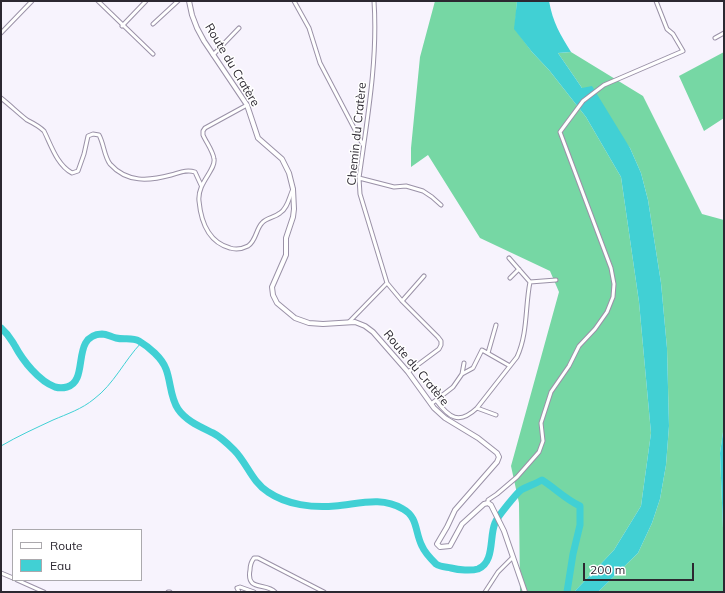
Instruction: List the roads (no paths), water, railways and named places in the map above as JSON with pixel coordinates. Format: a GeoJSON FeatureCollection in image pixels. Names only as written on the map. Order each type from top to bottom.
{"type":"FeatureCollection","features":[{"type":"Feature","properties":{"kind":"street"},"geometry":{"type":"LineString","coordinates":[[1,33],[32,1]]}},
{"type":"Feature","properties":{"kind":"street"},"geometry":{"type":"LineString","coordinates":[[98,1],[122,26],[153,54]]}},
{"type":"Feature","properties":{"kind":"street"},"geometry":{"type":"LineString","coordinates":[[122,26],[146,1]]}},
{"type":"Feature","properties":{"kind":"street"},"geometry":{"type":"LineString","coordinates":[[153,24],[178,1]]}},
{"type":"Feature","properties":{"kind":"street","name":"Route du Cratère"},"geometry":{"type":"LineString","coordinates":[[189,1],[192,16],[197,28],[213,55],[247,105],[258,138],[284,163],[293,189],[294,209],[286,238],[286,252],[284,261],[272,287],[277,304],[295,318],[309,324],[349,322],[359,323],[365,326],[373,332],[408,372],[431,404],[445,418],[488,445],[497,453],[499,457],[495,466],[455,510],[438,541],[438,546],[450,546],[462,524],[484,504],[488,503]]}},
{"type":"Feature","properties":{"kind":"street"},"geometry":{"type":"LineString","coordinates":[[294,1],[309,28],[320,63],[363,146]]}},
{"type":"Feature","properties":{"kind":"street","name":"Chemin du Cratère"},"geometry":{"type":"LineString","coordinates":[[374,1],[376,24],[375,51],[359,178],[360,194],[387,283],[402,301],[435,333],[441,345],[439,349],[408,372]]}},
{"type":"Feature","properties":{"kind":"street"},"geometry":{"type":"LineString","coordinates":[[525,592],[504,531],[491,505],[488,503],[488,500],[516,477],[539,452],[543,441],[541,423],[551,392],[569,366],[579,346],[595,329],[607,312],[613,297],[614,284],[611,268],[560,132],[583,101],[604,85],[683,51],[673,34],[667,29],[656,1]]}},
{"type":"Feature","properties":{"kind":"street"},"geometry":{"type":"LineString","coordinates":[[213,55],[239,28]]}},
{"type":"Feature","properties":{"kind":"street"},"geometry":{"type":"LineString","coordinates":[[715,38],[724,33]]}},
{"type":"Feature","properties":{"kind":"street"},"geometry":{"type":"LineString","coordinates":[[1,98],[13,106],[26,119],[44,131],[59,160],[66,169],[72,173],[78,171],[84,154],[86,139],[88,136],[93,134],[99,136],[102,140],[109,163],[123,175],[146,180],[157,179],[189,170],[195,172],[201,185]]}},
{"type":"Feature","properties":{"kind":"street"},"geometry":{"type":"LineString","coordinates":[[247,105],[205,128],[203,131],[214,159],[214,164],[201,185],[199,192],[199,200],[205,226],[209,234],[222,246],[234,249],[242,249],[248,246],[252,243],[261,224],[268,218],[283,211],[293,189]]}},
{"type":"Feature","properties":{"kind":"street"},"geometry":{"type":"LineString","coordinates":[[359,178],[394,188],[406,186],[423,191],[441,205]]}},
{"type":"Feature","properties":{"kind":"street"},"geometry":{"type":"LineString","coordinates":[[436,400],[443,410],[449,415],[459,418],[471,414],[517,357],[524,336],[530,282],[509,258]]}},
{"type":"Feature","properties":{"kind":"street"},"geometry":{"type":"LineString","coordinates":[[510,278],[519,269]]}},
{"type":"Feature","properties":{"kind":"street"},"geometry":{"type":"LineString","coordinates":[[402,301],[424,276]]}},
{"type":"Feature","properties":{"kind":"street"},"geometry":{"type":"LineString","coordinates":[[530,282],[556,280]]}},
{"type":"Feature","properties":{"kind":"street"},"geometry":{"type":"LineString","coordinates":[[349,322],[387,283]]}},
{"type":"Feature","properties":{"kind":"street"},"geometry":{"type":"LineString","coordinates":[[488,353],[496,325]]}},
{"type":"Feature","properties":{"kind":"street"},"geometry":{"type":"LineString","coordinates":[[431,404],[452,386],[462,374],[473,368],[482,350],[510,366]]}},
{"type":"Feature","properties":{"kind":"street"},"geometry":{"type":"LineString","coordinates":[[462,374],[464,363]]}},
{"type":"Feature","properties":{"kind":"street"},"geometry":{"type":"LineString","coordinates":[[477,408],[496,415]]}},
{"type":"Feature","properties":{"kind":"street"},"geometry":{"type":"LineString","coordinates":[[485,592],[498,572],[513,557]]}},
{"type":"Feature","properties":{"kind":"street"},"geometry":{"type":"LineString","coordinates":[[275,592],[270,588],[255,585],[251,582],[249,576],[251,562],[254,558],[258,558],[324,592]]}},
{"type":"Feature","properties":{"kind":"street"},"geometry":{"type":"LineString","coordinates":[[1,573],[12,578]]}},
{"type":"Feature","properties":{"kind":"street"},"geometry":{"type":"LineString","coordinates":[[19,581],[44,592]]}},
{"type":"Feature","properties":{"kind":"street"},"geometry":{"type":"LineString","coordinates":[[239,592],[238,588],[240,587],[254,592]]}},
{"type":"Feature","properties":{"kind":"water"},"geometry":{"type":"Polygon","coordinates":[[[517,1],[549,1],[557,28],[571,52],[558,53],[582,88],[592,86],[630,148],[641,173],[648,200],[661,283],[667,348],[669,426],[666,465],[660,499],[652,523],[638,553],[598,592],[574,592],[614,550],[641,506],[651,433],[639,302],[621,177],[586,117],[514,29],[517,1]]]}},
{"type":"Feature","properties":{"kind":"water"},"geometry":{"type":"Polygon","coordinates":[[[724,425],[724,553],[720,453],[724,425]]]}},
{"type":"Feature","properties":{"kind":"waterway"},"geometry":{"type":"LineString","coordinates":[[1,328],[32,370],[43,380],[58,388],[67,387],[74,383],[78,376],[86,342],[92,336],[104,334],[116,338],[134,339],[139,341],[147,346],[162,361],[168,374],[173,400],[181,413],[189,420],[227,443],[239,455],[262,488],[283,500],[300,505],[335,506],[370,502],[395,505],[408,512],[414,521],[423,548],[436,564],[441,566],[468,570],[478,569],[483,566],[487,561],[491,549],[493,529],[499,516],[521,490],[542,480],[580,506],[580,525],[573,554],[567,592]]}},
{"type":"Feature","properties":{"kind":"waterway"},"geometry":{"type":"LineString","coordinates":[[1,446],[89,403],[101,393],[141,343]]}}]}
